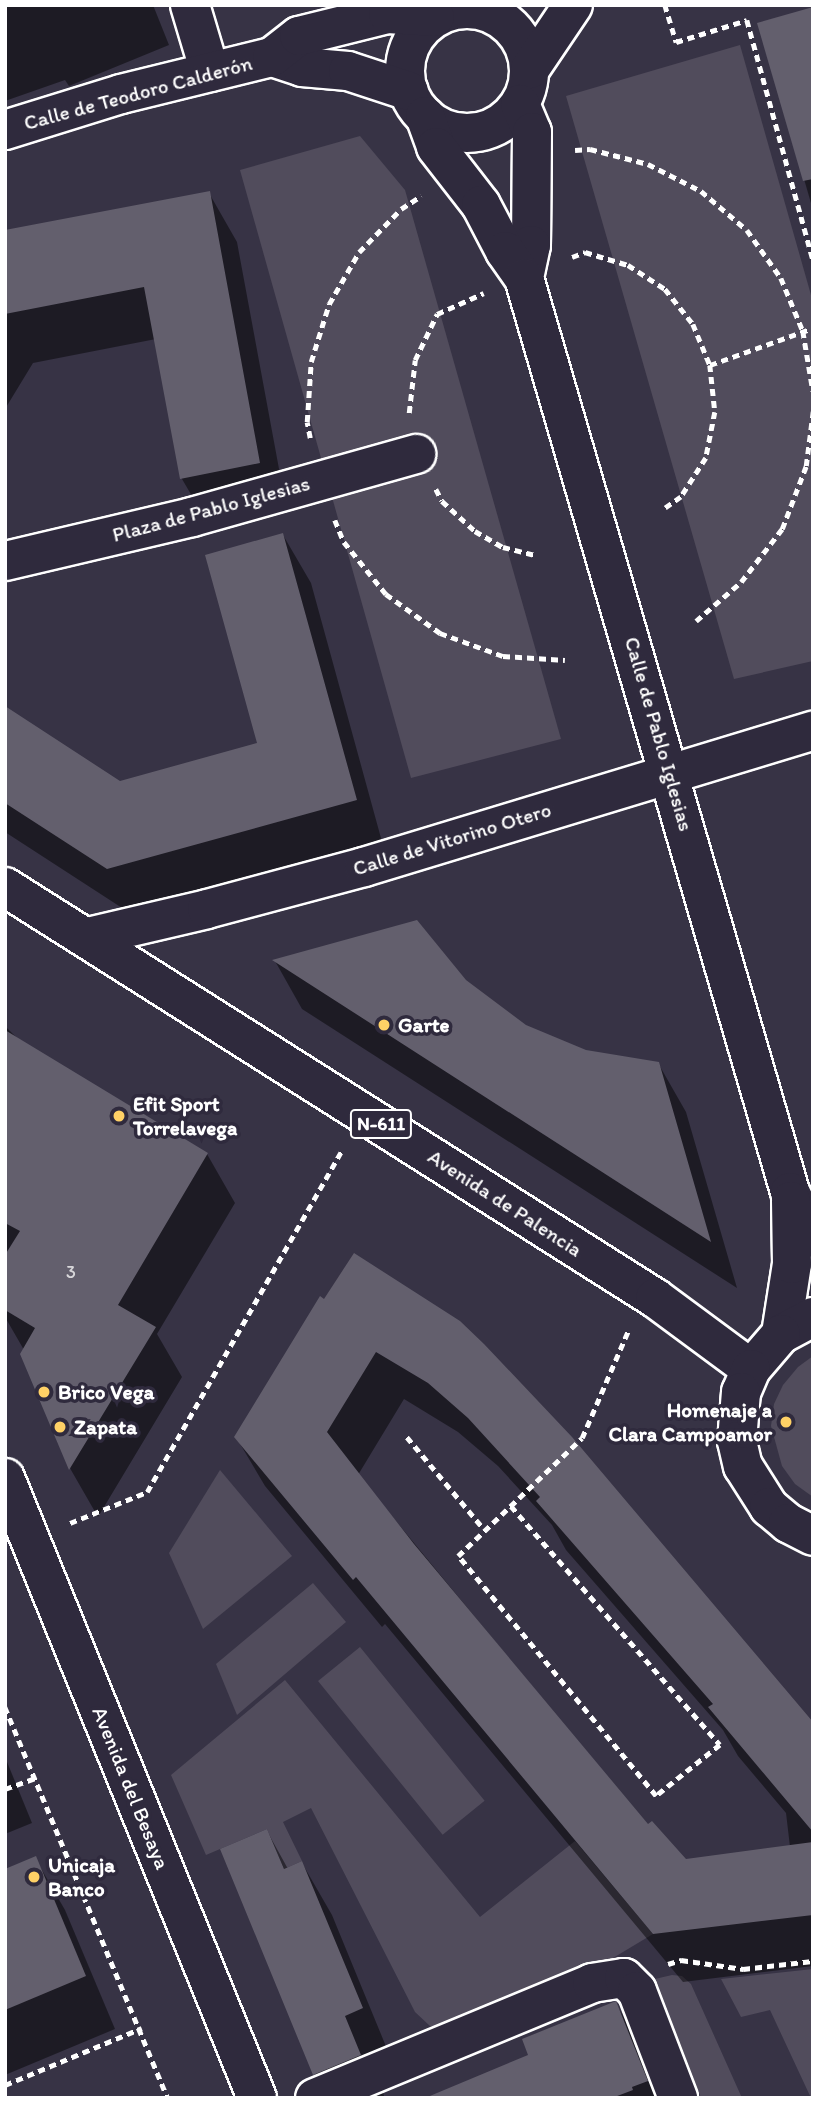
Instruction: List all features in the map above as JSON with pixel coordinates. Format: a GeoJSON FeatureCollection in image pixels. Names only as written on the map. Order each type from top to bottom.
{"type":"FeatureCollection","features":[{"type":"Feature","properties":{"kind":"main road"},"geometry":{"type":"LineString","coordinates":[[190,5],[210,72]]}},
{"type":"Feature","properties":{"kind":"main road"},"geometry":{"type":"LineString","coordinates":[[525,86],[523,44],[507,22],[484,10],[458,10],[417,34],[407,55],[405,67],[417,103],[444,128],[476,132],[506,120],[573,5]]}},
{"type":"Feature","properties":{"kind":"main road","name":"Calle de Teodoro Calderón"},"geometry":{"type":"LineString","coordinates":[[5,130],[121,94],[272,57],[299,36],[374,16],[458,10]]}},
{"type":"Feature","properties":{"kind":"main road","name":"Calle de Teodoro Calderón"},"geometry":{"type":"LineString","coordinates":[[272,57],[302,67],[348,71],[417,103]]}},
{"type":"Feature","properties":{"kind":"main road","name":"Calle de Pablo Iglesias"},"geometry":{"type":"LineString","coordinates":[[524,278],[531,245],[532,132],[525,86]]}},
{"type":"Feature","properties":{"kind":"main road","name":"Calle de Pablo Iglesias"},"geometry":{"type":"LineString","coordinates":[[417,103],[442,158],[481,205],[505,251],[524,278],[670,772],[790,1192],[813,1238]]}},
{"type":"Feature","properties":{"kind":"main road","name":"Plaza de Pablo Iglesias"},"geometry":{"type":"LineString","coordinates":[[5,561],[192,517],[416,454]]}},
{"type":"Feature","properties":{"kind":"main road","name":"Calle de Vitorino Otero"},"geometry":{"type":"LineString","coordinates":[[88,937],[208,909],[364,866],[813,731]]}},
{"type":"Feature","properties":{"kind":"main road","name":"Avenida de Palencia"},"geometry":{"type":"LineString","coordinates":[[5,887],[655,1298],[751,1369]]}},
{"type":"Feature","properties":{"kind":"main road","name":"Calle de Pablo Iglesias"},"geometry":{"type":"LineString","coordinates":[[790,1192],[797,1326]]}},
{"type":"Feature","properties":{"kind":"main road"},"geometry":{"type":"LineString","coordinates":[[797,1326],[751,1369],[741,1392],[737,1441],[754,1488],[769,1507],[800,1529],[813,1565]]}},
{"type":"Feature","properties":{"kind":"main road","name":"Avenida del Besaya"},"geometry":{"type":"LineString","coordinates":[[5,1478],[257,2098]]}},
{"type":"Feature","properties":{"kind":"main road"},"geometry":{"type":"LineString","coordinates":[[315,2098],[592,1983],[624,1978],[637,1991],[678,2098]]}},
{"type":"Feature","properties":{"kind":"path"},"geometry":{"type":"LineString","coordinates":[[665,5],[676,42],[747,20],[813,259]]}},
{"type":"Feature","properties":{"kind":"path"},"geometry":{"type":"LineString","coordinates":[[564,151],[590,149],[648,164],[701,191],[747,229],[781,278],[803,331],[813,391]]}},
{"type":"Feature","properties":{"kind":"path"},"geometry":{"type":"LineString","coordinates":[[585,252],[628,265],[665,289],[693,324],[710,365],[715,412],[706,458],[681,497],[665,508]]}},
{"type":"Feature","properties":{"kind":"path"},"geometry":{"type":"LineString","coordinates":[[437,314],[488,292]]}},
{"type":"Feature","properties":{"kind":"path"},"geometry":{"type":"LineString","coordinates":[[710,365],[813,328]]}},
{"type":"Feature","properties":{"kind":"path"},"geometry":{"type":"LineString","coordinates":[[696,621],[741,582],[782,528],[806,466],[813,411]]}},
{"type":"Feature","properties":{"kind":"path"},"geometry":{"type":"LineString","coordinates":[[30,1538],[147,1492],[363,1112]]}},
{"type":"Feature","properties":{"kind":"path"},"geometry":{"type":"LineString","coordinates":[[511,1506],[720,1745],[656,1796],[458,1556],[582,1438],[628,1331],[655,1298]]}},
{"type":"Feature","properties":{"kind":"path"},"geometry":{"type":"LineString","coordinates":[[407,1437],[484,1529]]}},
{"type":"Feature","properties":{"kind":"path"},"geometry":{"type":"LineString","coordinates":[[5,1707],[142,2028],[169,2098]]}},
{"type":"Feature","properties":{"kind":"path"},"geometry":{"type":"LineString","coordinates":[[5,1789],[35,1778]]}},
{"type":"Feature","properties":{"kind":"path"},"geometry":{"type":"LineString","coordinates":[[624,1978],[681,1960],[743,1969],[813,1961]]}},
{"type":"Feature","properties":{"kind":"path"},"geometry":{"type":"LineString","coordinates":[[5,2085],[142,2028]]}},
{"type":"Feature","properties":{"kind":"shaded area"},"geometry":{"type":"Polygon","coordinates":[[[740,45],[813,302],[813,661],[734,679],[566,96],[740,45]]]}},
{"type":"Feature","properties":{"kind":"shaded area"},"geometry":{"type":"Polygon","coordinates":[[[360,136],[405,190],[561,739],[411,778],[240,170],[360,136]]]}},
{"type":"Feature","properties":{"kind":"shaded area"},"geometry":{"type":"Polygon","coordinates":[[[813,1356],[813,1497],[795,1484],[782,1466],[771,1426],[774,1404],[783,1385],[798,1367],[813,1356]]]}},
{"type":"Feature","properties":{"kind":"shaded area"},"geometry":{"type":"Polygon","coordinates":[[[220,1470],[292,1556],[203,1629],[169,1553],[220,1470]]]}},
{"type":"Feature","properties":{"kind":"shaded area"},"geometry":{"type":"Polygon","coordinates":[[[313,1583],[346,1622],[237,1715],[216,1664],[313,1583]]]}},
{"type":"Feature","properties":{"kind":"shaded area"},"geometry":{"type":"Polygon","coordinates":[[[360,1647],[485,1801],[443,1835],[318,1681],[360,1647]]]}},
{"type":"Feature","properties":{"kind":"shaded area"},"geometry":{"type":"Polygon","coordinates":[[[285,1680],[480,1917],[575,1841],[653,1934],[608,1961],[454,2029],[430,2026],[415,2012],[311,1808],[283,1822],[302,1861],[284,1869],[267,1829],[206,1855],[171,1775],[285,1680]]]}},
{"type":"Feature","properties":{"kind":"shaded area"},"geometry":{"type":"Polygon","coordinates":[[[813,1969],[811,2098],[770,2010],[741,2017],[721,1979],[813,1969]]]}},
{"type":"Feature","properties":{"kind":"shaded area"},"geometry":{"type":"Polygon","coordinates":[[[672,1975],[682,1976],[691,1984],[742,2098],[701,2098],[680,2043],[642,1982],[672,1975]]]}},
{"type":"Feature","properties":{"kind":"building"},"geometry":{"type":"Polygon","coordinates":[[[813,7],[813,179],[803,181],[757,23],[813,7]]]}},
{"type":"Feature","properties":{"kind":"building"},"geometry":{"type":"Polygon","coordinates":[[[210,191],[260,463],[180,479],[144,287],[5,314],[5,230],[210,191]]]}},
{"type":"Feature","properties":{"kind":"building"},"geometry":{"type":"Polygon","coordinates":[[[283,533],[357,800],[107,869],[5,803],[5,706],[120,781],[257,743],[205,555],[283,533]]]}},
{"type":"Feature","properties":{"kind":"building"},"geometry":{"type":"Polygon","coordinates":[[[417,920],[466,980],[526,1025],[586,1050],[659,1062],[711,1242],[272,960],[417,920]]]}},
{"type":"Feature","properties":{"kind":"building"},"geometry":{"type":"Polygon","coordinates":[[[5,1030],[208,1153],[118,1305],[156,1327],[69,1470],[20,1354],[35,1328],[5,1310],[5,1255],[20,1231],[5,1223],[5,1030]]]}},
{"type":"Feature","properties":{"kind":"building"},"geometry":{"type":"Polygon","coordinates":[[[354,1253],[460,1321],[484,1344],[572,1437],[813,1722],[813,1832],[708,1707],[713,1704],[536,1501],[540,1497],[468,1418],[428,1383],[376,1352],[327,1432],[414,1544],[648,1824],[652,1821],[686,1859],[813,1842],[813,1915],[653,1934],[356,1577],[353,1580],[234,1437],[320,1296],[324,1299],[354,1253]]]}},
{"type":"Feature","properties":{"kind":"building"},"geometry":{"type":"Polygon","coordinates":[[[267,1829],[284,1869],[302,1861],[363,2008],[345,2016],[361,2055],[313,2075],[220,1849],[267,1829]]]}},
{"type":"Feature","properties":{"kind":"building"},"geometry":{"type":"Polygon","coordinates":[[[36,1856],[86,1976],[5,2010],[5,1869],[36,1856]]]}},
{"type":"Feature","properties":{"kind":"building"},"geometry":{"type":"Polygon","coordinates":[[[616,2001],[648,2081],[632,2087],[633,2090],[612,2098],[425,2098],[528,2055],[522,2039],[616,2001]]]}},
{"type":"Feature","properties":{"kind":"place","name":"Garte"},"geometry":{"type":"Point","coordinates":[384,1025]}},
{"type":"Feature","properties":{"kind":"place","name":"Efit Sport Torrelavega"},"geometry":{"type":"Point","coordinates":[119,1116]}},
{"type":"Feature","properties":{"kind":"place","name":"Brico Vega"},"geometry":{"type":"Point","coordinates":[44,1392]}},
{"type":"Feature","properties":{"kind":"place","name":"Homenaje a Clara Campoamor"},"geometry":{"type":"Point","coordinates":[786,1422]}},
{"type":"Feature","properties":{"kind":"place","name":"Zapata"},"geometry":{"type":"Point","coordinates":[60,1427]}},
{"type":"Feature","properties":{"kind":"place","name":"Unicaja Banco"},"geometry":{"type":"Point","coordinates":[34,1877]}}]}
